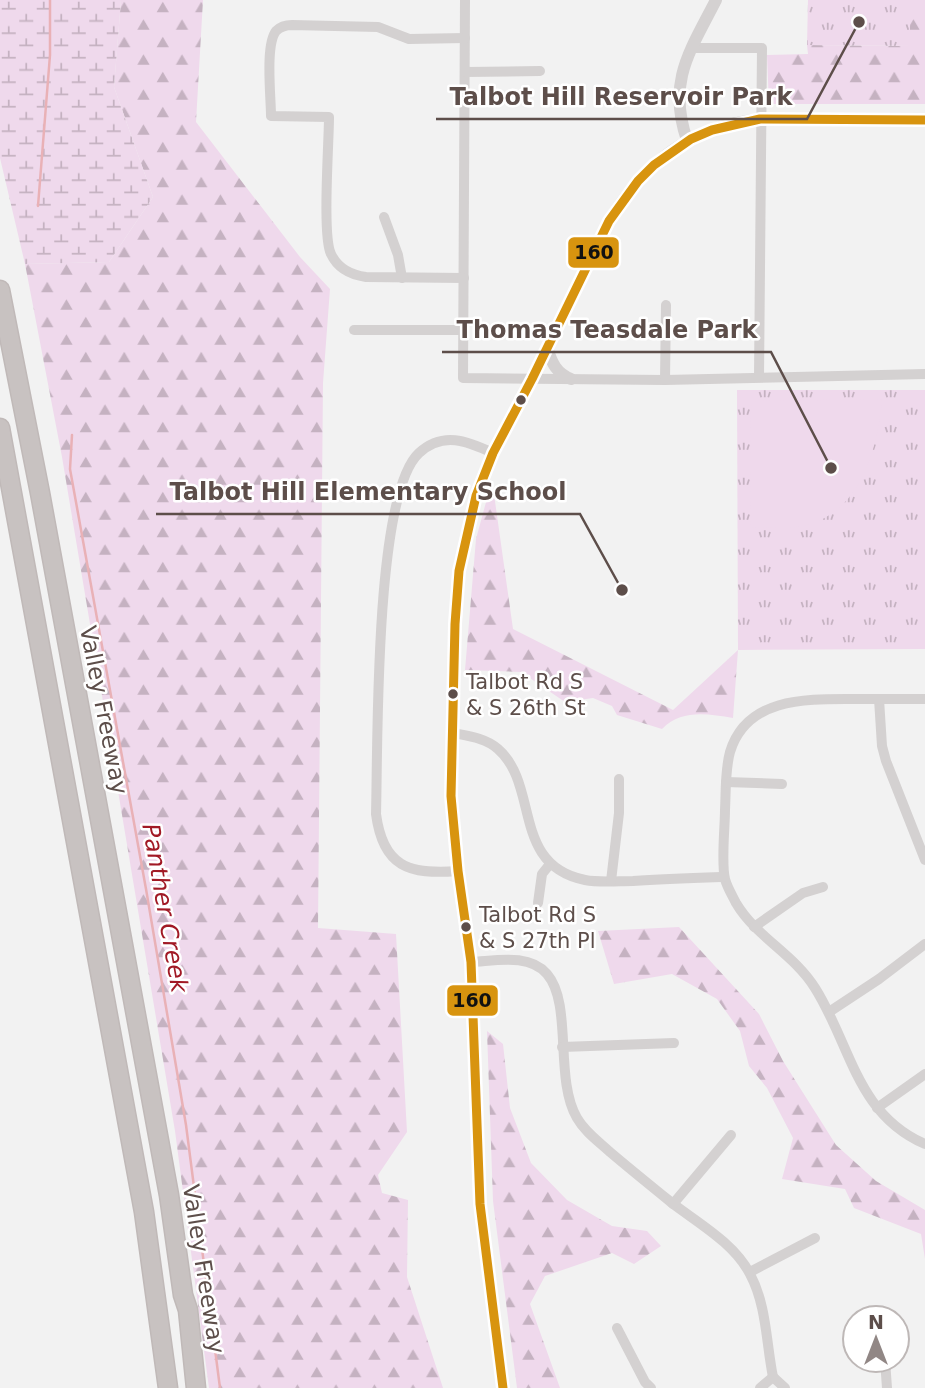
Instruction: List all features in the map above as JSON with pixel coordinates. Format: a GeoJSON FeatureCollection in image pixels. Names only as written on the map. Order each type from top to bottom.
{"type":"FeatureCollection","features":[{"type":"Feature","properties":{"kind":"highway","name":"Valley Freeway"},"geometry":{"type":"LineString","coordinates":[[0,290],[38,482],[169,1195],[183,1295],[188,1310],[196,1388]]}},
{"type":"Feature","properties":{"kind":"highway"},"geometry":{"type":"LineString","coordinates":[[0,428],[142,1201],[168,1388]]}},
{"type":"Feature","properties":{"kind":"highway"},"geometry":{"type":"LineString","coordinates":[[183,1295],[181,1316],[189,1388]]}},
{"type":"Feature","properties":{"kind":"street"},"geometry":{"type":"LineString","coordinates":[[466,0],[463,378],[665,380],[925,374]]}},
{"type":"Feature","properties":{"kind":"street"},"geometry":{"type":"LineString","coordinates":[[687,140],[680,119],[678,89],[681,73],[716,0]]}},
{"type":"Feature","properties":{"kind":"street"},"geometry":{"type":"LineString","coordinates":[[464,278],[366,277],[344,270],[331,255],[327,244],[329,117],[271,116],[270,46],[275,32],[292,24],[378,27],[409,39],[465,38]]}},
{"type":"Feature","properties":{"kind":"street"},"geometry":{"type":"LineString","coordinates":[[692,48],[762,48],[759,377]]}},
{"type":"Feature","properties":{"kind":"street"},"geometry":{"type":"LineString","coordinates":[[465,72],[540,71]]}},
{"type":"Feature","properties":{"kind":"street"},"geometry":{"type":"LineString","coordinates":[[503,1388],[480,1204],[471,962],[451,796],[455,624],[459,571],[476,496],[493,453],[609,221],[622,199],[655,163],[687,140],[716,128],[760,119],[925,120]]}},
{"type":"Feature","properties":{"kind":"street"},"geometry":{"type":"LineString","coordinates":[[384,217],[398,255],[402,278]]}},
{"type":"Feature","properties":{"kind":"street"},"geometry":{"type":"LineString","coordinates":[[665,380],[666,305]]}},
{"type":"Feature","properties":{"kind":"street"},"geometry":{"type":"LineString","coordinates":[[354,330],[463,330]]}},
{"type":"Feature","properties":{"kind":"street"},"geometry":{"type":"LineString","coordinates":[[547,348],[552,364],[561,375],[571,379]]}},
{"type":"Feature","properties":{"kind":"street"},"geometry":{"type":"LineString","coordinates":[[458,871],[417,872],[401,866],[390,856],[378,829],[376,814],[386,556],[399,496],[417,455],[429,446],[455,438],[493,453]]}},
{"type":"Feature","properties":{"kind":"street"},"geometry":{"type":"LineString","coordinates":[[925,699],[805,699],[777,705],[750,719],[730,752],[726,782],[724,877],[738,906],[754,927],[814,985],[864,1091],[894,1126],[925,1144]]}},
{"type":"Feature","properties":{"kind":"street"},"geometry":{"type":"LineString","coordinates":[[879,699],[882,746],[886,761],[925,860]]}},
{"type":"Feature","properties":{"kind":"street"},"geometry":{"type":"LineString","coordinates":[[453,733],[485,740],[509,761],[522,790],[528,825],[536,842],[551,863],[566,873],[585,880],[611,881],[724,877]]}},
{"type":"Feature","properties":{"kind":"street"},"geometry":{"type":"LineString","coordinates":[[611,881],[620,779]]}},
{"type":"Feature","properties":{"kind":"street"},"geometry":{"type":"LineString","coordinates":[[726,782],[782,784]]}},
{"type":"Feature","properties":{"kind":"street"},"geometry":{"type":"LineString","coordinates":[[538,903],[542,874],[551,863]]}},
{"type":"Feature","properties":{"kind":"street"},"geometry":{"type":"LineString","coordinates":[[754,927],[803,893],[823,887]]}},
{"type":"Feature","properties":{"kind":"street"},"geometry":{"type":"LineString","coordinates":[[829,1012],[925,944]]}},
{"type":"Feature","properties":{"kind":"street"},"geometry":{"type":"LineString","coordinates":[[471,962],[527,962],[540,967],[547,974],[559,997],[562,1048],[575,1116],[586,1131],[706,1228],[730,1249],[750,1272],[764,1312],[773,1377],[785,1388]]}},
{"type":"Feature","properties":{"kind":"street"},"geometry":{"type":"LineString","coordinates":[[562,1048],[674,1043]]}},
{"type":"Feature","properties":{"kind":"street"},"geometry":{"type":"LineString","coordinates":[[877,1108],[925,1074]]}},
{"type":"Feature","properties":{"kind":"street"},"geometry":{"type":"LineString","coordinates":[[673,1204],[731,1135]]}},
{"type":"Feature","properties":{"kind":"street"},"geometry":{"type":"LineString","coordinates":[[750,1272],[815,1238]]}},
{"type":"Feature","properties":{"kind":"street"},"geometry":{"type":"LineString","coordinates":[[617,1328],[651,1388]]}},
{"type":"Feature","properties":{"kind":"street"},"geometry":{"type":"LineString","coordinates":[[760,1388],[773,1377]]}},
{"type":"Feature","properties":{"kind":"green space"},"geometry":{"type":"Polygon","coordinates":[[[0,0],[121,0],[114,87],[153,197],[109,262],[25,264],[0,158],[0,0]]]}},
{"type":"Feature","properties":{"kind":"green space"},"geometry":{"type":"Polygon","coordinates":[[[121,0],[203,0],[196,122],[300,257],[330,289],[323,383],[318,928],[396,934],[407,1132],[378,1175],[382,1193],[408,1200],[407,1277],[443,1388],[209,1388],[175,1131],[62,457],[25,264],[109,262],[153,197],[114,87],[121,0]]]}},
{"type":"Feature","properties":{"kind":"green space"},"geometry":{"type":"Polygon","coordinates":[[[808,0],[910,0],[910,46],[807,45],[808,0]]]}},
{"type":"Feature","properties":{"kind":"green space"},"geometry":{"type":"Polygon","coordinates":[[[910,0],[925,0],[925,104],[769,104],[767,55],[808,54],[807,45],[910,46],[910,0]]]}},
{"type":"Feature","properties":{"kind":"green space"},"geometry":{"type":"Polygon","coordinates":[[[737,390],[925,390],[925,649],[738,650],[737,390]]]}},
{"type":"Feature","properties":{"kind":"green space"},"geometry":{"type":"Polygon","coordinates":[[[882,399],[877,435],[866,470],[846,501],[832,513],[808,525],[784,528],[751,527],[750,406],[757,401],[882,399]]]}},
{"type":"Feature","properties":{"kind":"green space"},"geometry":{"type":"Polygon","coordinates":[[[492,480],[513,629],[673,710],[738,650],[733,718],[695,714],[678,718],[662,729],[617,715],[612,706],[593,698],[565,702],[521,672],[465,670],[476,539],[492,480]]]}},
{"type":"Feature","properties":{"kind":"green space"},"geometry":{"type":"Polygon","coordinates":[[[679,927],[759,1014],[783,1061],[836,1145],[876,1181],[925,1210],[925,1259],[921,1234],[854,1208],[845,1189],[782,1179],[793,1138],[767,1088],[749,1066],[740,1031],[717,999],[672,974],[614,984],[598,931],[679,927]]]}},
{"type":"Feature","properties":{"kind":"green space"},"geometry":{"type":"Polygon","coordinates":[[[487,1031],[503,1044],[510,1108],[531,1163],[567,1200],[612,1226],[647,1231],[661,1246],[634,1264],[612,1253],[545,1276],[530,1304],[560,1388],[517,1388],[493,1201],[487,1031]]]}},
{"type":"Feature","properties":{"kind":"waterway"},"geometry":{"type":"LineString","coordinates":[[38,206],[50,55],[50,0]]}},
{"type":"Feature","properties":{"kind":"waterway","name":"Panther Creek"},"geometry":{"type":"LineString","coordinates":[[72,435],[70,469],[186,1125],[220,1388]]}},
{"type":"Feature","properties":{"kind":"transit line","name":"160"},"geometry":{"type":"LineString","coordinates":[[503,1388],[480,1204],[471,962],[451,796],[455,624],[459,571],[476,496],[493,453],[609,221],[638,181],[654,165],[691,139],[712,130],[760,119],[925,120]]}},
{"type":"Feature","properties":{"kind":"place","name":"Talbot Hill Reservoir Park"},"geometry":{"type":"Point","coordinates":[859,22]}},
{"type":"Feature","properties":{"kind":"place","name":"Thomas Teasdale Park"},"geometry":{"type":"Point","coordinates":[831,468]}},
{"type":"Feature","properties":{"kind":"place","name":"Talbot Hill Elementary School"},"geometry":{"type":"Point","coordinates":[622,590]}},
{"type":"Feature","properties":{"kind":"place","name":"Talbot Rd S & S 26th St"},"geometry":{"type":"Point","coordinates":[453,694]}},
{"type":"Feature","properties":{"kind":"place","name":"Talbot Rd S & S 27th Pl"},"geometry":{"type":"Point","coordinates":[466,927]}}]}
